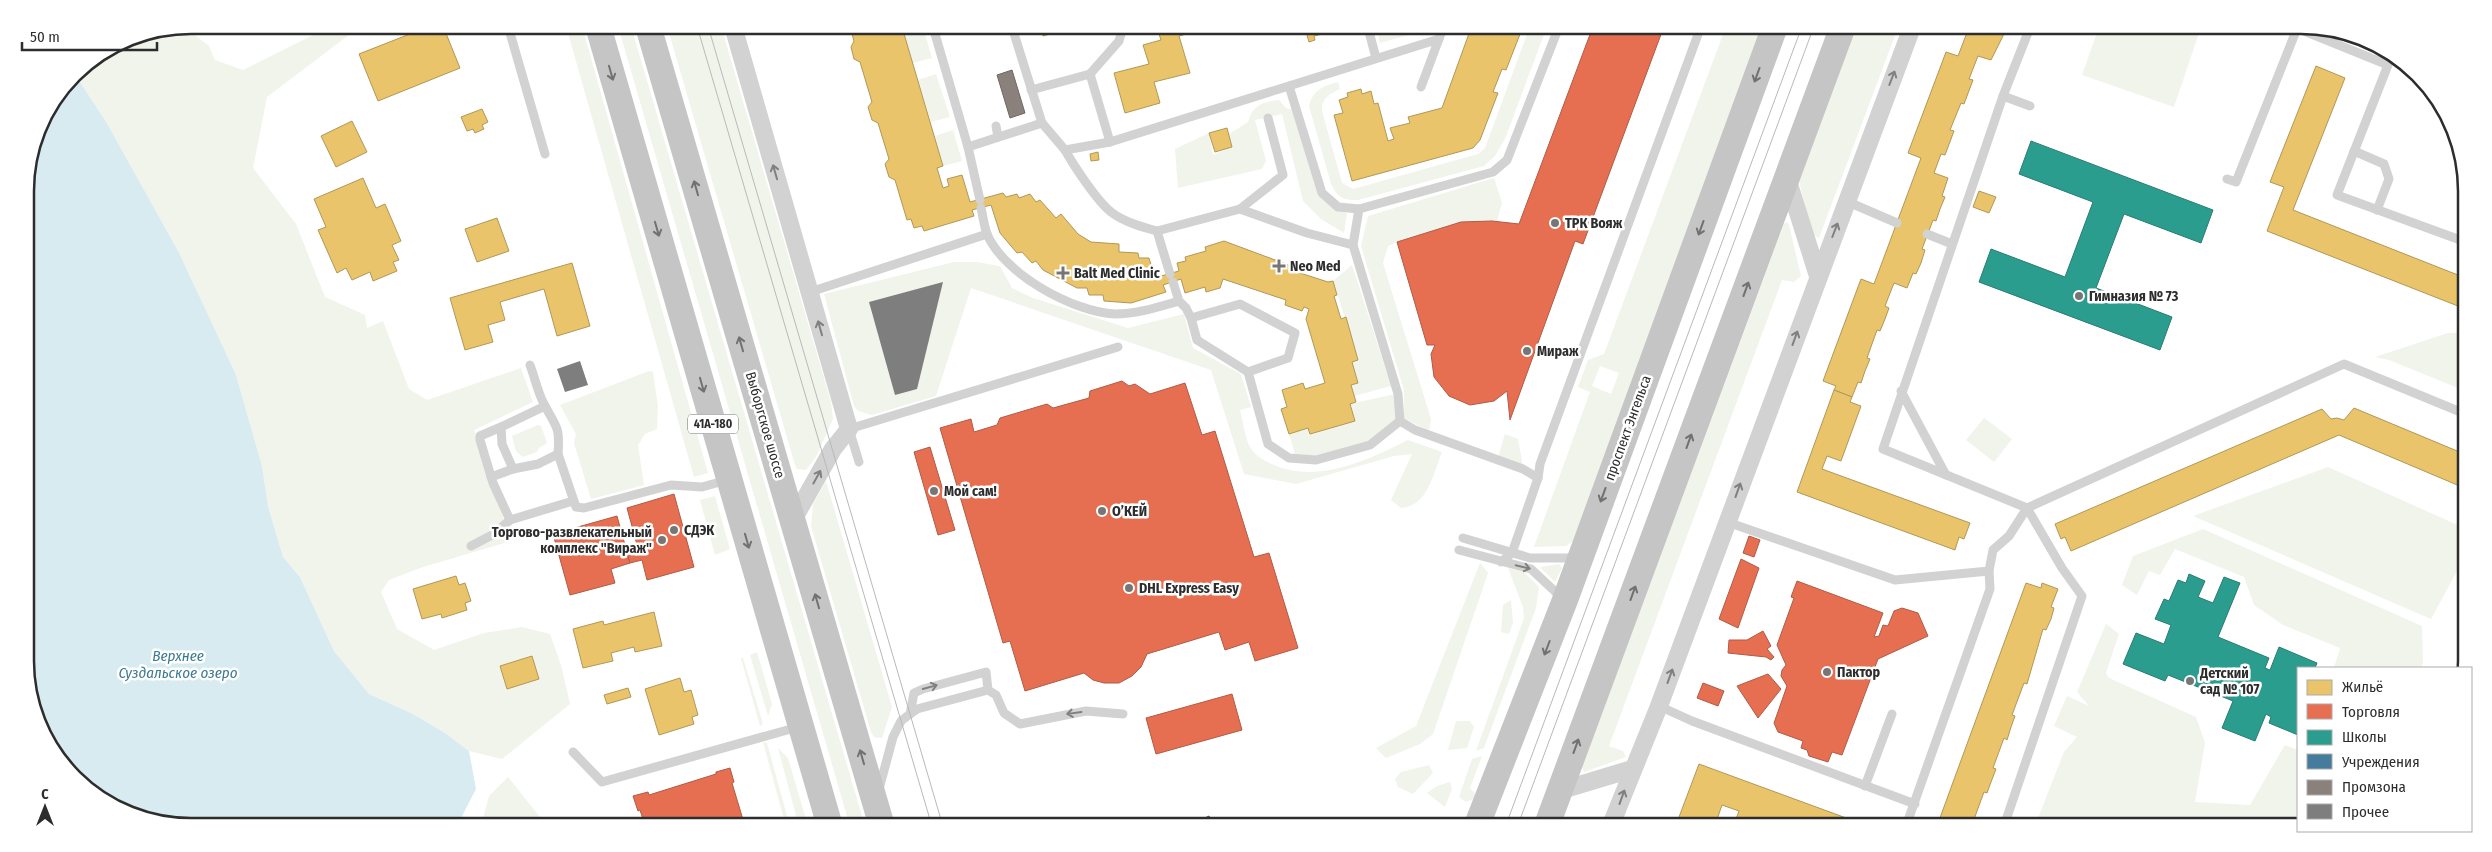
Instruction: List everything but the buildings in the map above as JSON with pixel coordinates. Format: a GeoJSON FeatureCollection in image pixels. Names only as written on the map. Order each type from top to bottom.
{"type":"FeatureCollection","features":[{"type":"Feature","properties":{"kind":"main road","name":"41А-180"},"geometry":{"type":"LineString","coordinates":[[600,34],[828,818]]}},
{"type":"Feature","properties":{"kind":"main road","name":"Выборгское шоссе"},"geometry":{"type":"LineString","coordinates":[[650,34],[878,813]]}},
{"type":"Feature","properties":{"kind":"main road","name":"проспект Энгельса"},"geometry":{"type":"LineString","coordinates":[[1480,818],[1565,600],[1772,34]]}},
{"type":"Feature","properties":{"kind":"main road"},"geometry":{"type":"LineString","coordinates":[[1549,818],[1840,34]]}},
{"type":"Feature","properties":{"kind":"street"},"geometry":{"type":"LineString","coordinates":[[735,34],[849,429],[833,449],[793,520]]}},
{"type":"Feature","properties":{"kind":"street"},"geometry":{"type":"LineString","coordinates":[[1614,818],[1659,706],[1909,34]]}},
{"type":"Feature","properties":{"kind":"street"},"geometry":{"type":"LineString","coordinates":[[1787,178],[1818,276]]}},
{"type":"Feature","properties":{"kind":"street"},"geometry":{"type":"LineString","coordinates":[[1559,791],[1632,769]]}},
{"type":"Feature","properties":{"kind":"lane"},"geometry":{"type":"LineString","coordinates":[[510,34],[545,154]]}},
{"type":"Feature","properties":{"kind":"lane"},"geometry":{"type":"LineString","coordinates":[[935,34],[968,147],[987,234],[1005,259],[1038,287],[1079,306],[1115,314],[1148,310],[1179,301]]}},
{"type":"Feature","properties":{"kind":"lane"},"geometry":{"type":"LineString","coordinates":[[1014,34],[1042,123],[1065,150],[1073,165],[1110,211],[1130,222],[1157,232],[1240,209],[1283,175],[1268,118]]}},
{"type":"Feature","properties":{"kind":"lane"},"geometry":{"type":"LineString","coordinates":[[1031,90],[1090,74],[1119,41],[1121,34]]}},
{"type":"Feature","properties":{"kind":"lane"},"geometry":{"type":"LineString","coordinates":[[1370,34],[1376,58]]}},
{"type":"Feature","properties":{"kind":"lane"},"geometry":{"type":"LineString","coordinates":[[1420,87],[1441,34]]}},
{"type":"Feature","properties":{"kind":"lane"},"geometry":{"type":"LineString","coordinates":[[1289,86],[1322,193],[1338,207],[1359,209],[1493,172],[1507,160],[1556,34]]}},
{"type":"Feature","properties":{"kind":"lane"},"geometry":{"type":"LineString","coordinates":[[1501,562],[1512,553],[1538,478],[1540,464],[1698,34]]}},
{"type":"Feature","properties":{"kind":"lane"},"geometry":{"type":"LineString","coordinates":[[2007,818],[2082,596],[2062,568],[2027,508],[1883,449],[1901,391],[2003,96],[2027,34]]}},
{"type":"Feature","properties":{"kind":"lane"},"geometry":{"type":"LineString","coordinates":[[2227,179],[2236,182],[2295,34]]}},
{"type":"Feature","properties":{"kind":"lane"},"geometry":{"type":"LineString","coordinates":[[2313,35],[2388,65],[2337,195],[2458,240]]}},
{"type":"Feature","properties":{"kind":"lane"},"geometry":{"type":"LineString","coordinates":[[1065,150],[1110,142],[1439,39]]}},
{"type":"Feature","properties":{"kind":"lane"},"geometry":{"type":"LineString","coordinates":[[1090,74],[1110,142]]}},
{"type":"Feature","properties":{"kind":"lane"},"geometry":{"type":"LineString","coordinates":[[2003,96],[2030,106]]}},
{"type":"Feature","properties":{"kind":"lane"},"geometry":{"type":"LineString","coordinates":[[968,147],[1042,123]]}},
{"type":"Feature","properties":{"kind":"lane"},"geometry":{"type":"LineString","coordinates":[[996,126],[998,137]]}},
{"type":"Feature","properties":{"kind":"lane"},"geometry":{"type":"LineString","coordinates":[[2354,151],[2384,164],[2389,179],[2377,210]]}},
{"type":"Feature","properties":{"kind":"lane"},"geometry":{"type":"LineString","coordinates":[[1846,201],[1897,223]]}},
{"type":"Feature","properties":{"kind":"lane"},"geometry":{"type":"LineString","coordinates":[[1240,209],[1307,233],[1353,245]]}},
{"type":"Feature","properties":{"kind":"lane"},"geometry":{"type":"LineString","coordinates":[[1359,209],[1353,245],[1398,394],[1400,421]]}},
{"type":"Feature","properties":{"kind":"lane"},"geometry":{"type":"LineString","coordinates":[[1157,232],[1179,301],[1186,308],[1191,318],[1198,340],[1248,372],[1268,444],[1289,458],[1316,460],[1370,445],[1400,421]]}},
{"type":"Feature","properties":{"kind":"lane"},"geometry":{"type":"LineString","coordinates":[[810,292],[987,234]]}},
{"type":"Feature","properties":{"kind":"lane"},"geometry":{"type":"LineString","coordinates":[[1927,234],[1952,244]]}},
{"type":"Feature","properties":{"kind":"lane"},"geometry":{"type":"LineString","coordinates":[[1191,318],[1240,304],[1295,333],[1288,358],[1248,372]]}},
{"type":"Feature","properties":{"kind":"lane"},"geometry":{"type":"LineString","coordinates":[[859,462],[849,429],[1118,347]]}},
{"type":"Feature","properties":{"kind":"lane"},"geometry":{"type":"LineString","coordinates":[[1909,818],[1990,589],[1989,571],[1993,550],[2010,536],[2027,508],[2344,364],[2458,411]]}},
{"type":"Feature","properties":{"kind":"lane"},"geometry":{"type":"LineString","coordinates":[[530,365],[545,406],[554,419],[559,436],[558,454],[572,501],[576,507],[584,508],[671,484],[702,487],[729,479]]}},
{"type":"Feature","properties":{"kind":"lane"},"geometry":{"type":"LineString","coordinates":[[1901,391],[1946,475]]}},
{"type":"Feature","properties":{"kind":"lane"},"geometry":{"type":"LineString","coordinates":[[510,520],[491,477],[480,436],[545,406]]}},
{"type":"Feature","properties":{"kind":"lane"},"geometry":{"type":"LineString","coordinates":[[1400,421],[1415,430],[1523,469],[1538,478]]}},
{"type":"Feature","properties":{"kind":"lane"},"geometry":{"type":"LineString","coordinates":[[501,427],[502,444],[513,469]]}},
{"type":"Feature","properties":{"kind":"lane"},"geometry":{"type":"LineString","coordinates":[[491,477],[513,469],[538,464],[558,454]]}},
{"type":"Feature","properties":{"kind":"lane"},"geometry":{"type":"LineString","coordinates":[[471,546],[494,534],[510,520],[572,501]]}},
{"type":"Feature","properties":{"kind":"lane"},"geometry":{"type":"LineString","coordinates":[[1727,522],[1895,580],[1989,571]]}},
{"type":"Feature","properties":{"kind":"lane"},"geometry":{"type":"LineString","coordinates":[[1463,538],[1530,558],[1580,558]]}},
{"type":"Feature","properties":{"kind":"lane"},"geometry":{"type":"LineString","coordinates":[[1459,550],[1531,569],[1565,600]]}},
{"type":"Feature","properties":{"kind":"lane"},"geometry":{"type":"LineString","coordinates":[[910,714],[914,694],[986,672],[988,690]]}},
{"type":"Feature","properties":{"kind":"lane"},"geometry":{"type":"LineString","coordinates":[[878,813],[893,737],[901,721],[917,709],[988,690],[996,695],[1004,713],[1020,724],[1086,711],[1123,714]]}},
{"type":"Feature","properties":{"kind":"lane"},"geometry":{"type":"LineString","coordinates":[[1659,706],[1692,721],[1915,804]]}},
{"type":"Feature","properties":{"kind":"lane"},"geometry":{"type":"LineString","coordinates":[[1865,786],[1892,714]]}},
{"type":"Feature","properties":{"kind":"lane"},"geometry":{"type":"LineString","coordinates":[[573,752],[602,782],[801,726]]}},
{"type":"Feature","properties":{"kind":"shaded area"},"geometry":{"type":"Polygon","coordinates":[[[180,34],[194,34],[209,46],[215,60],[243,70],[315,34],[350,34],[267,97],[253,168],[296,224],[325,297],[365,315],[367,328],[383,321],[409,389],[427,400],[521,368],[533,402],[474,430],[511,541],[420,568],[389,580],[381,592],[397,629],[434,650],[484,633],[522,627],[550,634],[561,665],[570,704],[502,759],[469,751],[445,733],[413,714],[369,694],[334,651],[300,577],[283,557],[268,506],[262,466],[236,375],[105,120],[79,81],[103,60],[140,42],[180,34]]]}},
{"type":"Feature","properties":{"kind":"shaded area"},"geometry":{"type":"Polygon","coordinates":[[[568,34],[584,34],[708,473],[694,477],[568,34]]]}},
{"type":"Feature","properties":{"kind":"shaded area"},"geometry":{"type":"Polygon","coordinates":[[[620,34],[633,34],[863,818],[848,818],[620,34]]]}},
{"type":"Feature","properties":{"kind":"shaded area"},"geometry":{"type":"Polygon","coordinates":[[[669,34],[723,34],[831,402],[833,419],[816,457],[806,470],[797,469],[669,34]]]}},
{"type":"Feature","properties":{"kind":"shaded area"},"geometry":{"type":"Polygon","coordinates":[[[904,34],[925,34],[932,58],[913,63],[904,34]]]}},
{"type":"Feature","properties":{"kind":"shaded area"},"geometry":{"type":"Polygon","coordinates":[[[1378,34],[1412,34],[1380,43],[1378,34]]]}},
{"type":"Feature","properties":{"kind":"shaded area"},"geometry":{"type":"Polygon","coordinates":[[[1527,34],[1544,34],[1505,139],[1495,156],[1484,166],[1358,200],[1345,199],[1336,192],[1331,184],[1309,106],[1316,92],[1338,82],[1340,89],[1326,97],[1322,111],[1342,183],[1353,189],[1478,154],[1485,148],[1527,34]]]}},
{"type":"Feature","properties":{"kind":"shaded area"},"geometry":{"type":"Polygon","coordinates":[[[1723,34],[1761,34],[1573,541],[1566,546],[1534,547],[1590,392],[1578,387],[1588,360],[1604,354],[1723,34]],[[1600,366],[1592,386],[1611,394],[1619,373],[1600,366]]]}},
{"type":"Feature","properties":{"kind":"shaded area"},"geometry":{"type":"Polygon","coordinates":[[[1853,34],[1896,34],[1819,238],[1812,234],[1799,181],[1853,34]]]}},
{"type":"Feature","properties":{"kind":"shaded area"},"geometry":{"type":"Polygon","coordinates":[[[2097,34],[2199,34],[2174,107],[2082,75],[2097,34]]]}},
{"type":"Feature","properties":{"kind":"shaded area"},"geometry":{"type":"Polygon","coordinates":[[[936,74],[950,117],[931,122],[918,80],[936,74]]]}},
{"type":"Feature","properties":{"kind":"shaded area"},"geometry":{"type":"Polygon","coordinates":[[[1279,100],[1286,108],[1292,110],[1319,197],[1335,210],[1347,213],[1344,233],[1321,219],[1303,201],[1282,114],[1255,120],[1266,161],[1262,169],[1178,188],[1175,149],[1209,133],[1213,155],[1232,147],[1229,134],[1248,122],[1250,116],[1259,105],[1279,100]]]}},
{"type":"Feature","properties":{"kind":"shaded area"},"geometry":{"type":"Polygon","coordinates":[[[953,130],[962,161],[943,166],[935,136],[953,130]]]}},
{"type":"Feature","properties":{"kind":"shaded area"},"geometry":{"type":"Polygon","coordinates":[[[1494,178],[1502,203],[1497,221],[1461,222],[1397,242],[1388,246],[1383,263],[1431,419],[1429,431],[1404,418],[1404,390],[1361,246],[1368,216],[1494,178]]]}},
{"type":"Feature","properties":{"kind":"shaded area"},"geometry":{"type":"Polygon","coordinates":[[[1787,222],[1801,276],[1794,282],[1782,280],[1609,746],[1623,751],[1626,757],[1584,772],[1582,767],[1784,224],[1787,222]]]}},
{"type":"Feature","properties":{"kind":"shaded area"},"geometry":{"type":"Polygon","coordinates":[[[954,262],[977,262],[1000,266],[1012,288],[1033,298],[1128,328],[1184,314],[1193,348],[1241,374],[1251,407],[1240,410],[1244,431],[1254,453],[1259,457],[1274,465],[1291,470],[1325,471],[1360,462],[1408,440],[1442,452],[1428,488],[1418,502],[1410,506],[1401,508],[1391,500],[1412,454],[1394,456],[1296,484],[1244,474],[1211,370],[971,288],[936,396],[872,415],[858,411],[854,406],[824,294],[954,262]]]}},
{"type":"Feature","properties":{"kind":"shaded area"},"geometry":{"type":"Polygon","coordinates":[[[1352,265],[1391,386],[1354,396],[1351,385],[1352,362],[1358,359],[1333,281],[1352,265]]]}},
{"type":"Feature","properties":{"kind":"shaded area"},"geometry":{"type":"Polygon","coordinates":[[[2448,333],[2458,333],[2458,388],[2389,360],[2375,357],[2448,333]]]}},
{"type":"Feature","properties":{"kind":"shaded area"},"geometry":{"type":"Polygon","coordinates":[[[649,371],[653,372],[658,406],[657,429],[645,434],[638,445],[644,485],[591,499],[574,443],[576,434],[560,405],[649,371]]]}},
{"type":"Feature","properties":{"kind":"shaded area"},"geometry":{"type":"Polygon","coordinates":[[[1395,394],[1397,420],[1369,442],[1316,456],[1295,454],[1289,434],[1308,428],[1310,434],[1354,421],[1350,404],[1395,394]]]}},
{"type":"Feature","properties":{"kind":"shaded area"},"geometry":{"type":"Polygon","coordinates":[[[1984,418],[2012,439],[1994,462],[1966,440],[1984,418]]]}},
{"type":"Feature","properties":{"kind":"shaded area"},"geometry":{"type":"Polygon","coordinates":[[[538,425],[541,426],[547,443],[539,448],[537,452],[523,457],[516,451],[512,436],[538,425]]]}},
{"type":"Feature","properties":{"kind":"shaded area"},"geometry":{"type":"Polygon","coordinates":[[[1505,434],[1518,439],[1523,467],[1498,457],[1505,434]]]}},
{"type":"Feature","properties":{"kind":"shaded area"},"geometry":{"type":"Polygon","coordinates":[[[2328,467],[2458,525],[2458,569],[2431,619],[2193,516],[2328,467]]]}},
{"type":"Feature","properties":{"kind":"shaded area"},"geometry":{"type":"Polygon","coordinates":[[[826,481],[892,707],[882,738],[874,737],[871,732],[811,526],[813,504],[826,481]]]}},
{"type":"Feature","properties":{"kind":"shaded area"},"geometry":{"type":"Polygon","coordinates":[[[715,496],[730,549],[715,555],[700,500],[715,496]]]}},
{"type":"Feature","properties":{"kind":"shaded area"},"geometry":{"type":"Polygon","coordinates":[[[2203,529],[2422,626],[2423,662],[2421,667],[2334,667],[2340,648],[2283,625],[2254,605],[2244,577],[2175,549],[2160,575],[2149,571],[2137,595],[2122,585],[2133,556],[2203,529]]]}},
{"type":"Feature","properties":{"kind":"shaded area"},"geometry":{"type":"Polygon","coordinates":[[[1480,563],[1488,573],[1433,734],[1420,744],[1386,758],[1376,748],[1416,726],[1480,563]]]}},
{"type":"Feature","properties":{"kind":"shaded area"},"geometry":{"type":"Polygon","coordinates":[[[1559,564],[1562,568],[1555,582],[1540,567],[1559,564]]]}},
{"type":"Feature","properties":{"kind":"shaded area"},"geometry":{"type":"Polygon","coordinates":[[[1508,568],[1524,572],[1539,587],[1536,608],[1484,748],[1476,751],[1524,618],[1523,607],[1508,568]]]}},
{"type":"Feature","properties":{"kind":"shaded area"},"geometry":{"type":"Polygon","coordinates":[[[1511,600],[1513,623],[1509,634],[1501,632],[1503,605],[1511,600]]]}},
{"type":"Feature","properties":{"kind":"shaded area"},"geometry":{"type":"Polygon","coordinates":[[[2106,624],[2119,634],[2106,673],[2109,678],[2196,717],[2205,743],[2195,802],[2250,805],[2285,745],[2297,750],[2297,818],[2038,818],[2064,752],[2077,737],[2054,726],[2067,696],[2089,706],[2077,692],[2106,624]]]}},
{"type":"Feature","properties":{"kind":"shaded area"},"geometry":{"type":"Polygon","coordinates":[[[757,652],[772,704],[768,716],[750,655],[757,652]]]}},
{"type":"Feature","properties":{"kind":"shaded area"},"geometry":{"type":"Polygon","coordinates":[[[741,658],[743,658],[763,724],[760,726],[741,658]]]}},
{"type":"Feature","properties":{"kind":"shaded area"},"geometry":{"type":"Polygon","coordinates":[[[1456,721],[1470,721],[1474,727],[1467,748],[1448,750],[1456,721]]]}},
{"type":"Feature","properties":{"kind":"shaded area"},"geometry":{"type":"Polygon","coordinates":[[[763,742],[767,743],[788,818],[784,818],[763,742]]]}},
{"type":"Feature","properties":{"kind":"shaded area"},"geometry":{"type":"Polygon","coordinates":[[[778,748],[788,758],[806,818],[797,818],[778,748]]]}},
{"type":"Feature","properties":{"kind":"shaded area"},"geometry":{"type":"Polygon","coordinates":[[[1482,756],[1470,788],[1478,797],[1466,802],[1459,797],[1472,759],[1482,756]]]}},
{"type":"Feature","properties":{"kind":"shaded area"},"geometry":{"type":"Polygon","coordinates":[[[1429,765],[1433,773],[1413,794],[1398,787],[1395,779],[1401,772],[1429,765]]]}},
{"type":"Feature","properties":{"kind":"shaded area"},"geometry":{"type":"Polygon","coordinates":[[[508,777],[541,818],[483,818],[489,796],[508,777]]]}},
{"type":"Feature","properties":{"kind":"shaded area"},"geometry":{"type":"Polygon","coordinates":[[[1450,782],[1452,789],[1445,807],[1427,793],[1437,786],[1450,782]]]}},
{"type":"Feature","properties":{"kind":"water","name":"Верхнее Суздальское озеро"},"geometry":{"type":"Polygon","coordinates":[[[79,81],[105,120],[179,253],[236,375],[262,466],[268,506],[283,557],[300,577],[334,651],[369,694],[413,714],[445,733],[469,751],[476,789],[461,818],[170,817],[150,813],[112,797],[87,779],[60,749],[42,712],[34,672],[34,180],[39,150],[46,131],[60,103],[79,81]]]}},
{"type":"Feature","properties":{"kind":"tram line"},"geometry":{"type":"LineString","coordinates":[[699,34],[930,818]]}},
{"type":"Feature","properties":{"kind":"tram line"},"geometry":{"type":"LineString","coordinates":[[710,34],[941,818]]}},
{"type":"Feature","properties":{"kind":"tram line"},"geometry":{"type":"LineString","coordinates":[[1509,818],[1799,34]]}},
{"type":"Feature","properties":{"kind":"tram line"},"geometry":{"type":"LineString","coordinates":[[1521,818],[1811,34]]}},
{"type":"Feature","properties":{"kind":"place","name":"ТРК Вояж"},"geometry":{"type":"Point","coordinates":[1555,223]}},
{"type":"Feature","properties":{"kind":"place","name":"Neo Med"},"geometry":{"type":"Point","coordinates":[1279,266]}},
{"type":"Feature","properties":{"kind":"place","name":"Balt Med Clinic"},"geometry":{"type":"Point","coordinates":[1063,273]}},
{"type":"Feature","properties":{"kind":"place","name":"Гимназия № 73"},"geometry":{"type":"Point","coordinates":[2079,296]}},
{"type":"Feature","properties":{"kind":"place","name":"Мираж"},"geometry":{"type":"Point","coordinates":[1527,351]}},
{"type":"Feature","properties":{"kind":"place","name":"Мой сам!"},"geometry":{"type":"Point","coordinates":[934,491]}},
{"type":"Feature","properties":{"kind":"place","name":"О’КЕЙ"},"geometry":{"type":"Point","coordinates":[1102,511]}},
{"type":"Feature","properties":{"kind":"place","name":"СДЭК"},"geometry":{"type":"Point","coordinates":[674,530]}},
{"type":"Feature","properties":{"kind":"place","name":"Торгово-развлекательный комплекс \"Вираж\""},"geometry":{"type":"Point","coordinates":[662,540]}},
{"type":"Feature","properties":{"kind":"place","name":"DHL Express Easy"},"geometry":{"type":"Point","coordinates":[1129,588]}},
{"type":"Feature","properties":{"kind":"place","name":"Пактор"},"geometry":{"type":"Point","coordinates":[1827,672]}},
{"type":"Feature","properties":{"kind":"place","name":"Детский сад № 107"},"geometry":{"type":"Point","coordinates":[2190,681]}}]}
